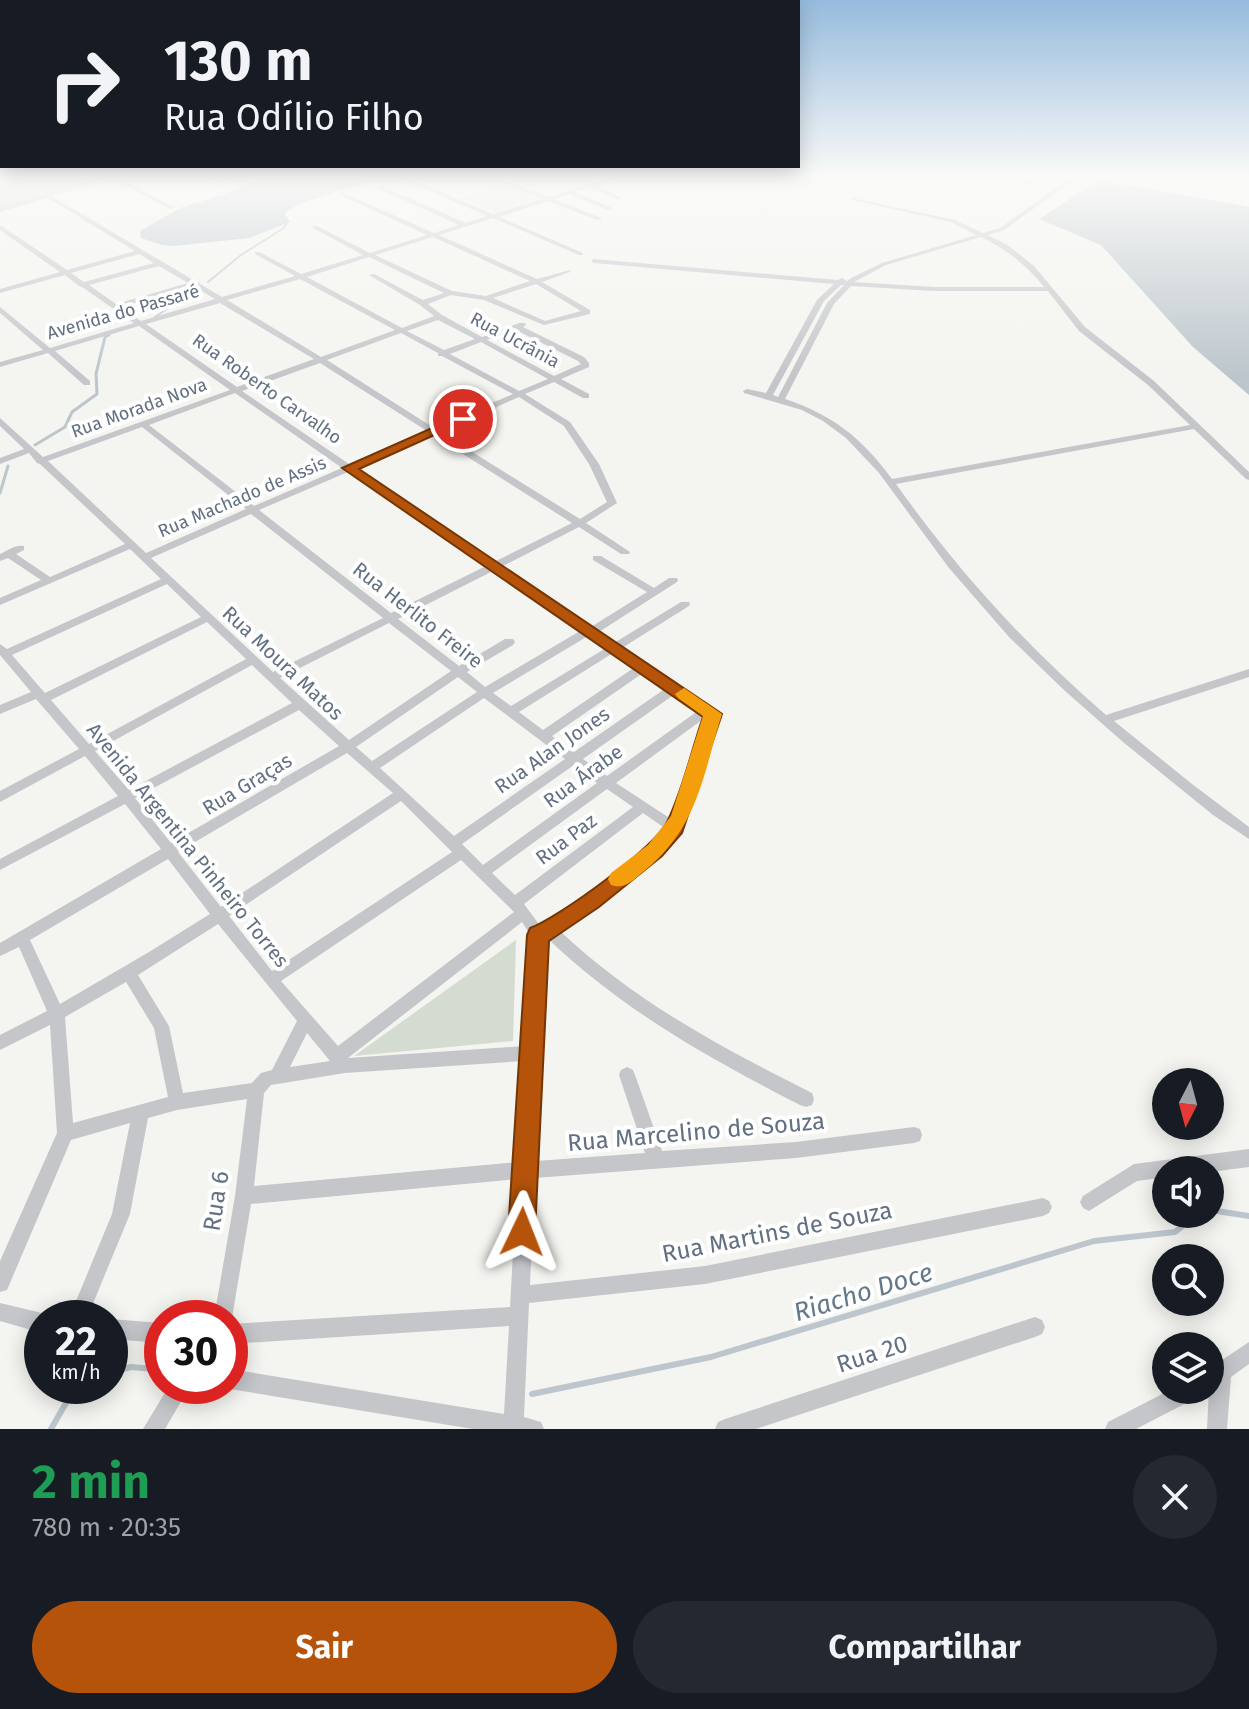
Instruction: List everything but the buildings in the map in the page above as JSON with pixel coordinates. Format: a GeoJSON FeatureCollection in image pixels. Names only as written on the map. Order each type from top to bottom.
{"type":"FeatureCollection","features":[{"type":"Feature","properties":{"kind":"street","name":"Rua Roberto Carvalho"},"geometry":{"type":"LineString","coordinates":[[23,243],[490,566],[710,712]]}},
{"type":"Feature","properties":{"kind":"street"},"geometry":{"type":"LineString","coordinates":[[128,243],[582,522],[625,552]]}},
{"type":"Feature","properties":{"kind":"street"},"geometry":{"type":"LineString","coordinates":[[345,243],[450,293],[486,298],[536,320],[551,323],[580,316],[587,310],[538,282],[452,243]]}},
{"type":"Feature","properties":{"kind":"street","name":"Avenida do Passaré"},"geometry":{"type":"LineString","coordinates":[[0,365],[407,243]]}},
{"type":"Feature","properties":{"kind":"street"},"geometry":{"type":"LineString","coordinates":[[555,243],[581,254]]}},
{"type":"Feature","properties":{"kind":"street"},"geometry":{"type":"LineString","coordinates":[[769,396],[821,300],[838,283],[881,260],[946,243]]}},
{"type":"Feature","properties":{"kind":"street"},"geometry":{"type":"LineString","coordinates":[[781,399],[834,297],[848,284],[884,264],[951,243]]}},
{"type":"Feature","properties":{"kind":"street"},"geometry":{"type":"LineString","coordinates":[[998,243],[1020,256],[1082,329],[1151,383],[1249,477]]}},
{"type":"Feature","properties":{"kind":"street"},"geometry":{"type":"LineString","coordinates":[[0,291],[142,251]]}},
{"type":"Feature","properties":{"kind":"street"},"geometry":{"type":"LineString","coordinates":[[257,253],[519,394],[573,429],[611,495],[609,507],[582,522],[273,677]]}},
{"type":"Feature","properties":{"kind":"street"},"geometry":{"type":"LineString","coordinates":[[594,261],[711,269],[848,284],[969,290],[1048,289]]}},
{"type":"Feature","properties":{"kind":"street"},"geometry":{"type":"LineString","coordinates":[[81,285],[161,263]]}},
{"type":"Feature","properties":{"kind":"street"},"geometry":{"type":"LineString","coordinates":[[486,298],[568,271]]}},
{"type":"Feature","properties":{"kind":"street"},"geometry":{"type":"LineString","coordinates":[[372,275],[423,303],[434,318]]}},
{"type":"Feature","properties":{"kind":"street"},"geometry":{"type":"LineString","coordinates":[[115,307],[197,283]]}},
{"type":"Feature","properties":{"kind":"street"},"geometry":{"type":"LineString","coordinates":[[423,303],[450,293]]}},
{"type":"Feature","properties":{"kind":"street"},"geometry":{"type":"LineString","coordinates":[[0,309],[87,383]]}},
{"type":"Feature","properties":{"kind":"street","name":"Rua Morada Nova"},"geometry":{"type":"LineString","coordinates":[[40,461],[434,318]]}},
{"type":"Feature","properties":{"kind":"street","name":"Rua Ucrânia"},"geometry":{"type":"LineString","coordinates":[[434,318],[586,396]]}},
{"type":"Feature","properties":{"kind":"street"},"geometry":{"type":"LineString","coordinates":[[441,354],[536,320]]}},
{"type":"Feature","properties":{"kind":"street","name":"Rua Machado de Assis"},"geometry":{"type":"LineString","coordinates":[[144,557],[584,367],[586,363],[516,327]]}},
{"type":"Feature","properties":{"kind":"street"},"geometry":{"type":"LineString","coordinates":[[747,391],[801,406],[838,427],[890,482],[980,599],[1068,686],[1164,769],[1249,834]]}},
{"type":"Feature","properties":{"kind":"street","name":"Rua Moura Matos"},"geometry":{"type":"LineString","coordinates":[[1,424],[300,704],[402,794],[544,933],[653,1014],[743,1068],[806,1099]]}},
{"type":"Feature","properties":{"kind":"street","name":"Rua Herlito Freire"},"geometry":{"type":"LineString","coordinates":[[143,424],[510,712],[675,828]]}},
{"type":"Feature","properties":{"kind":"street"},"geometry":{"type":"LineString","coordinates":[[890,482],[1198,426]]}},
{"type":"Feature","properties":{"kind":"street"},"geometry":{"type":"LineString","coordinates":[[0,461],[29,450]]}},
{"type":"Feature","properties":{"kind":"street"},"geometry":{"type":"LineString","coordinates":[[0,602],[132,545]]}},
{"type":"Feature","properties":{"kind":"street"},"geometry":{"type":"LineString","coordinates":[[4,556],[20,548]]}},
{"type":"Feature","properties":{"kind":"street"},"geometry":{"type":"LineString","coordinates":[[4,556],[48,580]]}},
{"type":"Feature","properties":{"kind":"street"},"geometry":{"type":"LineString","coordinates":[[597,558],[652,591]]}},
{"type":"Feature","properties":{"kind":"street"},"geometry":{"type":"LineString","coordinates":[[2,651],[168,580]]}},
{"type":"Feature","properties":{"kind":"street"},"geometry":{"type":"LineString","coordinates":[[372,767],[485,692],[598,628],[673,580]]}},
{"type":"Feature","properties":{"kind":"street"},"geometry":{"type":"LineString","coordinates":[[510,712],[685,604]]}},
{"type":"Feature","properties":{"kind":"street"},"geometry":{"type":"LineString","coordinates":[[0,710],[40,696],[207,618]]}},
{"type":"Feature","properties":{"kind":"street","name":"Rua Graças"},"geometry":{"type":"LineString","coordinates":[[0,950],[171,853],[347,747],[458,672],[509,642]]}},
{"type":"Feature","properties":{"kind":"street","name":"Avenida Argentina Pinheiro Torres"},"geometry":{"type":"LineString","coordinates":[[2,651],[128,798],[271,980],[341,1061]]}},
{"type":"Feature","properties":{"kind":"street"},"geometry":{"type":"LineString","coordinates":[[0,797],[253,660]]}},
{"type":"Feature","properties":{"kind":"street"},"geometry":{"type":"LineString","coordinates":[[543,736],[645,666]]}},
{"type":"Feature","properties":{"kind":"street"},"geometry":{"type":"LineString","coordinates":[[1106,719],[1249,673]]}},
{"type":"Feature","properties":{"kind":"street","name":"Rua Alan Jones"},"geometry":{"type":"LineString","coordinates":[[271,980],[457,849],[573,759],[675,688]]}},
{"type":"Feature","properties":{"kind":"street"},"geometry":{"type":"LineString","coordinates":[[0,865],[300,704]]}},
{"type":"Feature","properties":{"kind":"street"},"geometry":{"type":"LineString","coordinates":[[248,1382],[524,1427],[519,1316],[524,1170],[530,1053],[544,933],[655,851],[675,828],[710,712]]}},
{"type":"Feature","properties":{"kind":"street","name":"Rua Árabe"},"geometry":{"type":"LineString","coordinates":[[482,873],[710,712]]}},
{"type":"Feature","properties":{"kind":"street"},"geometry":{"type":"LineString","coordinates":[[0,1043],[57,1015],[128,972],[402,794]]}},
{"type":"Feature","properties":{"kind":"street","name":"Rua Paz"},"geometry":{"type":"LineString","coordinates":[[341,1061],[642,807]]}},
{"type":"Feature","properties":{"kind":"street"},"geometry":{"type":"LineString","coordinates":[[0,1283],[65,1133],[57,1015],[22,938]]}},
{"type":"Feature","properties":{"kind":"street"},"geometry":{"type":"LineString","coordinates":[[128,972],[161,1026],[177,1102]]}},
{"type":"Feature","properties":{"kind":"street"},"geometry":{"type":"LineString","coordinates":[[278,1075],[305,1020]]}},
{"type":"Feature","properties":{"kind":"street"},"geometry":{"type":"LineString","coordinates":[[65,1133],[177,1102],[256,1090],[267,1078],[341,1061],[530,1053]]}},
{"type":"Feature","properties":{"kind":"street"},"geometry":{"type":"LineString","coordinates":[[627,1075],[656,1159]]}},
{"type":"Feature","properties":{"kind":"street","name":"Rua 6"},"geometry":{"type":"LineString","coordinates":[[226,1300],[244,1196],[256,1090]]}},
{"type":"Feature","properties":{"kind":"street"},"geometry":{"type":"LineString","coordinates":[[85,1300],[121,1214],[141,1111]]}},
{"type":"Feature","properties":{"kind":"street","name":"Rua Marcelino de Souza"},"geometry":{"type":"LineString","coordinates":[[244,1196],[524,1170],[796,1150],[914,1135]]}},
{"type":"Feature","properties":{"kind":"street"},"geometry":{"type":"LineString","coordinates":[[1089,1202],[1134,1173],[1249,1158]]}},
{"type":"Feature","properties":{"kind":"street","name":"Rua Martins de Souza"},"geometry":{"type":"LineString","coordinates":[[520,1295],[705,1275],[1043,1207]]}},
{"type":"Feature","properties":{"kind":"street"},"geometry":{"type":"LineString","coordinates":[[0,1312],[24,1318]]}},
{"type":"Feature","properties":{"kind":"street"},"geometry":{"type":"LineString","coordinates":[[248,1333],[519,1316]]}},
{"type":"Feature","properties":{"kind":"street","name":"Rua 20"},"geometry":{"type":"LineString","coordinates":[[725,1429],[1035,1327]]}},
{"type":"Feature","properties":{"kind":"street"},"geometry":{"type":"LineString","coordinates":[[1224,1370],[1246,1354]]}},
{"type":"Feature","properties":{"kind":"street"},"geometry":{"type":"LineString","coordinates":[[153,1429],[169,1404]]}},
{"type":"Feature","properties":{"kind":"street"},"geometry":{"type":"LineString","coordinates":[[1115,1429],[1164,1404]]}},
{"type":"Feature","properties":{"kind":"street"},"geometry":{"type":"LineString","coordinates":[[1216,1404],[1217,1429]]}},
{"type":"Feature","properties":{"kind":"shaded area"},"geometry":{"type":"Polygon","coordinates":[[[155,243],[205,243],[174,246],[155,243]]]}},
{"type":"Feature","properties":{"kind":"shaded area"},"geometry":{"type":"Polygon","coordinates":[[[1095,243],[1249,243],[1249,395],[1193,347],[1101,245],[1095,243]]]}},
{"type":"Feature","properties":{"kind":"shaded area"},"geometry":{"type":"Polygon","coordinates":[[[516,940],[513,1041],[354,1056],[516,940]]]}},
{"type":"Feature","properties":{"kind":"waterway"},"geometry":{"type":"LineString","coordinates":[[208,282],[261,243]]}},
{"type":"Feature","properties":{"kind":"waterway"},"geometry":{"type":"LineString","coordinates":[[155,317],[198,288]]}},
{"type":"Feature","properties":{"kind":"waterway"},"geometry":{"type":"LineString","coordinates":[[35,445],[65,427],[72,412],[97,394],[96,374],[105,337],[109,335]]}},
{"type":"Feature","properties":{"kind":"waterway"},"geometry":{"type":"LineString","coordinates":[[0,493],[8,466]]}},
{"type":"Feature","properties":{"kind":"waterway","name":"Riacho Doce"},"geometry":{"type":"LineString","coordinates":[[1224,1212],[1249,1216]]}},
{"type":"Feature","properties":{"kind":"waterway","name":"Riacho Doce"},"geometry":{"type":"LineString","coordinates":[[532,1394],[711,1357],[1094,1241],[1175,1232],[1180,1228]]}},
{"type":"Feature","properties":{"kind":"waterway","name":"Riacho Doce"},"geometry":{"type":"LineString","coordinates":[[128,1368],[144,1368]]}},
{"type":"Feature","properties":{"kind":"waterway","name":"Riacho Doce"},"geometry":{"type":"LineString","coordinates":[[51,1429],[65,1404]]}},
{"type":"Feature","properties":{"kind":"slow traffic"},"geometry":{"type":"LineString","coordinates":[[619,879],[655,851],[680,819],[713,714],[684,694]]}},
{"type":"Feature","properties":{"kind":"route"},"geometry":{"type":"LineString","coordinates":[[463,419],[349,468],[713,714],[675,828],[655,851],[592,901],[550,931],[538,935],[522,1232]]}}]}
